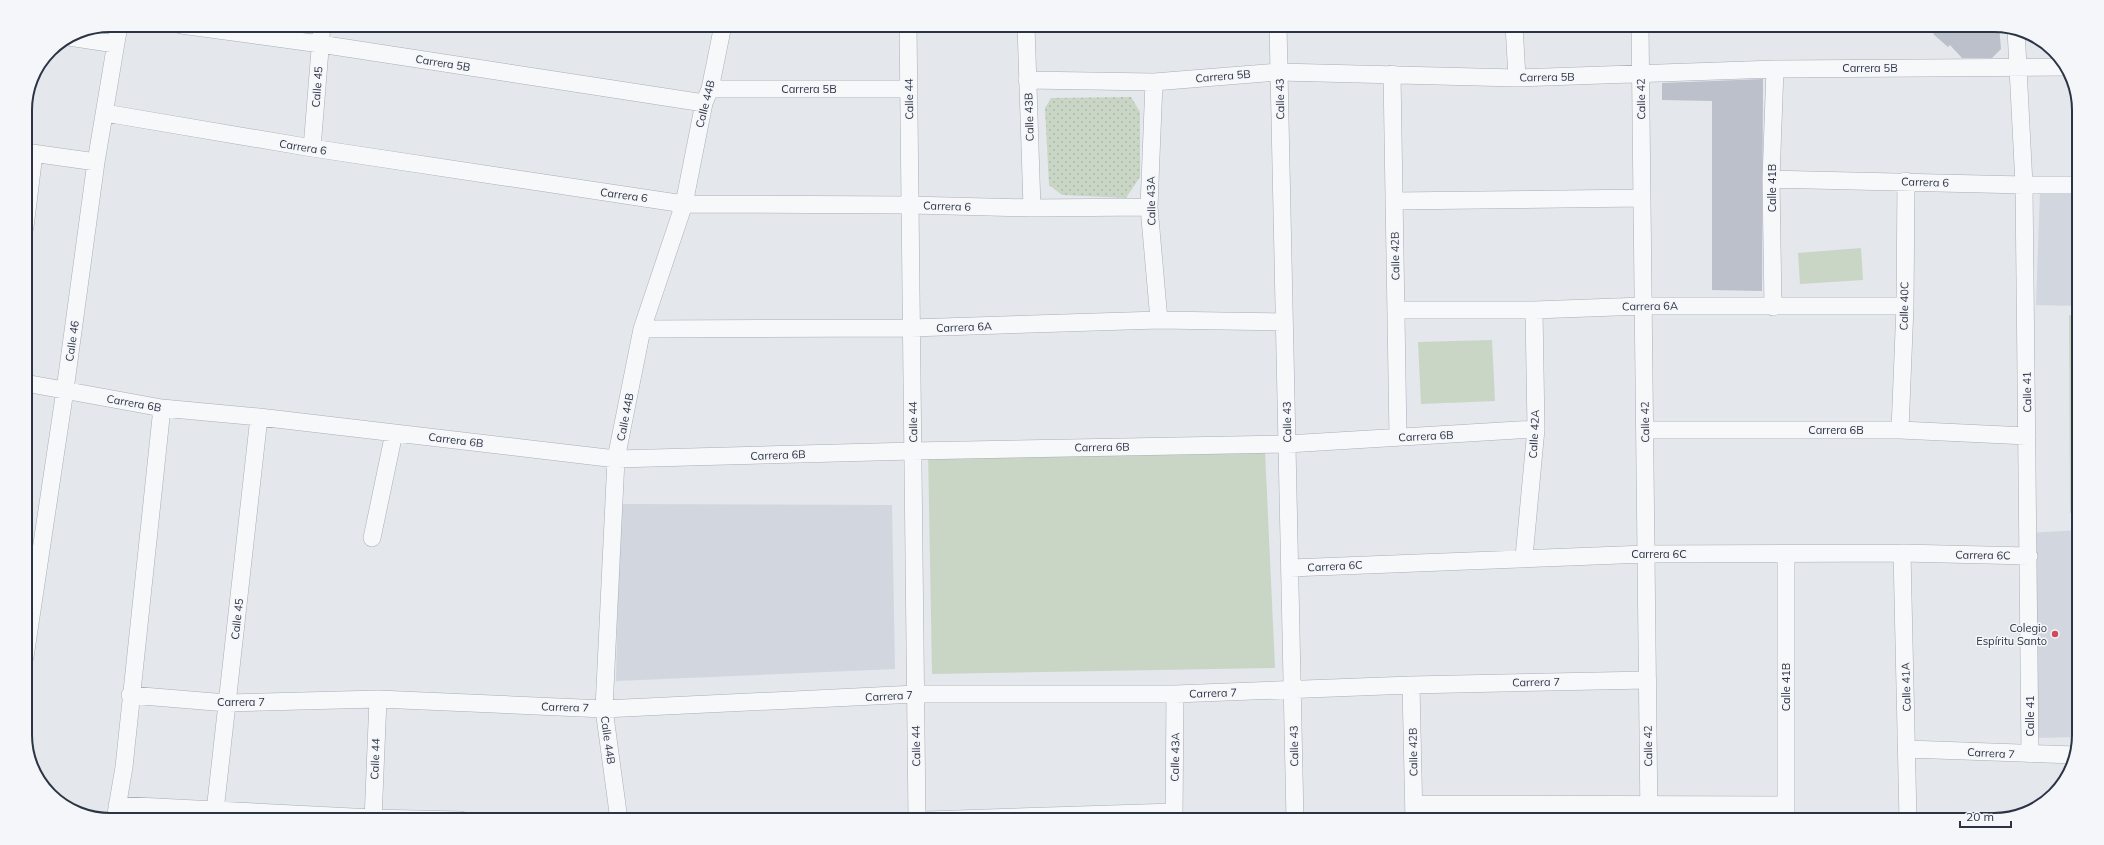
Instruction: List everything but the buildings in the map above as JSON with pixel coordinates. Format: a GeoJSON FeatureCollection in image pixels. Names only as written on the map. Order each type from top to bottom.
{"type":"FeatureCollection","features":[{"type":"Feature","properties":{"kind":"street","name":"Calle 46"},"geometry":{"type":"LineString","coordinates":[[32,610],[65,390],[96,162],[118,32]]}},
{"type":"Feature","properties":{"kind":"street","name":"Carrera 5B"},"geometry":{"type":"LineString","coordinates":[[232,32],[707,96],[909,89]]}},
{"type":"Feature","properties":{"kind":"street","name":"Calle 45"},"geometry":{"type":"LineString","coordinates":[[312,148],[321,32]]}},
{"type":"Feature","properties":{"kind":"street","name":"Calle 44B"},"geometry":{"type":"LineString","coordinates":[[618,813],[604,709],[616,459],[642,329],[684,204],[721,32]]}},
{"type":"Feature","properties":{"kind":"street","name":"Calle 44"},"geometry":{"type":"LineString","coordinates":[[908,32],[917,813]]}},
{"type":"Feature","properties":{"kind":"street","name":"Calle 43B"},"geometry":{"type":"LineString","coordinates":[[1026,32],[1032,208]]}},
{"type":"Feature","properties":{"kind":"street","name":"Calle 43"},"geometry":{"type":"LineString","coordinates":[[1278,32],[1295,813]]}},
{"type":"Feature","properties":{"kind":"street"},"geometry":{"type":"LineString","coordinates":[[1514,32],[1517,78]]}},
{"type":"Feature","properties":{"kind":"street","name":"Calle 42"},"geometry":{"type":"LineString","coordinates":[[1640,32],[1649,812]]}},
{"type":"Feature","properties":{"kind":"street","name":"Calle 41"},"geometry":{"type":"LineString","coordinates":[[2016,35],[2024,186],[2030,754]]}},
{"type":"Feature","properties":{"kind":"street"},"geometry":{"type":"LineString","coordinates":[[79,39],[115,44]]}},
{"type":"Feature","properties":{"kind":"street","name":"Carrera 5B"},"geometry":{"type":"LineString","coordinates":[[1028,80],[1154,82],[1279,72],[1517,78],[1775,69],[2059,67]]}},
{"type":"Feature","properties":{"kind":"street","name":"Calle 41B"},"geometry":{"type":"LineString","coordinates":[[1773,307],[1771,179],[1775,69]]}},
{"type":"Feature","properties":{"kind":"street","name":"Calle 42B"},"geometry":{"type":"LineString","coordinates":[[1392,74],[1398,437]]}},
{"type":"Feature","properties":{"kind":"street","name":"Calle 43A"},"geometry":{"type":"LineString","coordinates":[[1154,82],[1149,207],[1160,320]]}},
{"type":"Feature","properties":{"kind":"street","name":"Carrera 6"},"geometry":{"type":"LineString","coordinates":[[105,113],[312,148],[684,204],[910,205],[1032,208],[1149,207]]}},
{"type":"Feature","properties":{"kind":"street"},"geometry":{"type":"LineString","coordinates":[[32,153],[96,162]]}},
{"type":"Feature","properties":{"kind":"street","name":"Carrera 6"},"geometry":{"type":"LineString","coordinates":[[1771,179],[1906,181],[2024,186],[2072,185]]}},
{"type":"Feature","properties":{"kind":"street","name":"Calle 40C"},"geometry":{"type":"LineString","coordinates":[[1900,430],[1905,306],[1906,181]]}},
{"type":"Feature","properties":{"kind":"street"},"geometry":{"type":"LineString","coordinates":[[1394,201],[1642,198]]}},
{"type":"Feature","properties":{"kind":"street","name":"Carrera 6A"},"geometry":{"type":"LineString","coordinates":[[1396,310],[1534,310],[1643,306],[1905,306]]}},
{"type":"Feature","properties":{"kind":"street","name":"Calle 42A"},"geometry":{"type":"LineString","coordinates":[[1524,557],[1536,429],[1534,310]]}},
{"type":"Feature","properties":{"kind":"street","name":"Carrera 6A"},"geometry":{"type":"LineString","coordinates":[[642,329],[912,328],[1160,320],[1284,322]]}},
{"type":"Feature","properties":{"kind":"street","name":"Carrera 6B"},"geometry":{"type":"LineString","coordinates":[[32,384],[162,408],[259,417],[616,459],[913,451],[1287,444],[1536,429]]}},
{"type":"Feature","properties":{"kind":"street"},"geometry":{"type":"LineString","coordinates":[[116,813],[124,767],[130,695],[162,408]]}},
{"type":"Feature","properties":{"kind":"street","name":"Calle 45"},"geometry":{"type":"LineString","coordinates":[[215,813],[259,417]]}},
{"type":"Feature","properties":{"kind":"street","name":"Carrera 6B"},"geometry":{"type":"LineString","coordinates":[[1645,430],[1900,430],[2027,436]]}},
{"type":"Feature","properties":{"kind":"street"},"geometry":{"type":"LineString","coordinates":[[372,538],[394,433]]}},
{"type":"Feature","properties":{"kind":"street","name":"Carrera 6C"},"geometry":{"type":"LineString","coordinates":[[1290,568],[1524,557],[1646,554],[1902,554],[2028,556]]}},
{"type":"Feature","properties":{"kind":"street","name":"Calle 41A"},"geometry":{"type":"LineString","coordinates":[[1902,554],[1908,813]]}},
{"type":"Feature","properties":{"kind":"street","name":"Calle 41B"},"geometry":{"type":"LineString","coordinates":[[1786,555],[1786,812]]}},
{"type":"Feature","properties":{"kind":"street","name":"Carrera 7"},"geometry":{"type":"LineString","coordinates":[[130,695],[227,703],[378,699],[604,709],[916,694],[1176,694],[1411,685],[1648,680]]}},
{"type":"Feature","properties":{"kind":"street","name":"Calle 42B"},"geometry":{"type":"LineString","coordinates":[[1411,685],[1414,812]]}},
{"type":"Feature","properties":{"kind":"street","name":"Calle 43A"},"geometry":{"type":"LineString","coordinates":[[1174,813],[1176,694]]}},
{"type":"Feature","properties":{"kind":"street","name":"Calle 44"},"geometry":{"type":"LineString","coordinates":[[373,813],[378,699]]}},
{"type":"Feature","properties":{"kind":"street","name":"Carrera 7"},"geometry":{"type":"LineString","coordinates":[[1907,749],[2069,755]]}},
{"type":"Feature","properties":{"kind":"street"},"geometry":{"type":"LineString","coordinates":[[1414,812],[1786,812]]}},
{"type":"Feature","properties":{"kind":"shaded area"},"geometry":{"type":"Polygon","coordinates":[[[2040,190],[2072,190],[2072,306],[2036,305],[2040,190]]]}},
{"type":"Feature","properties":{"kind":"shaded area"},"geometry":{"type":"Polygon","coordinates":[[[620,504],[892,505],[895,669],[616,681],[620,504]]]}},
{"type":"Feature","properties":{"kind":"shaded area","name":"Colegio Espíritu Santo"},"geometry":{"type":"Polygon","coordinates":[[[2072,530],[2072,737],[2036,738],[2027,533],[2072,530]]]}},
{"type":"Feature","properties":{"kind":"green space"},"geometry":{"type":"Polygon","coordinates":[[[1131,97],[1140,112],[1140,177],[1126,198],[1062,195],[1049,185],[1045,108],[1051,98],[1131,97]]]}},
{"type":"Feature","properties":{"kind":"green space"},"geometry":{"type":"Polygon","coordinates":[[[1861,248],[1863,280],[1800,284],[1798,253],[1861,248]]]}},
{"type":"Feature","properties":{"kind":"green space"},"geometry":{"type":"Polygon","coordinates":[[[2069,315],[2072,315],[2072,513],[2070,513],[2069,315]]]}},
{"type":"Feature","properties":{"kind":"green space"},"geometry":{"type":"Polygon","coordinates":[[[1492,340],[1495,401],[1421,404],[1418,342],[1492,340]]]}},
{"type":"Feature","properties":{"kind":"green space"},"geometry":{"type":"Polygon","coordinates":[[[928,448],[1265,451],[1275,668],[932,674],[928,448]]]}},
{"type":"Feature","properties":{"kind":"place","name":"Colegio Espíritu Santo"},"geometry":{"type":"Point","coordinates":[2055,634]}}]}
